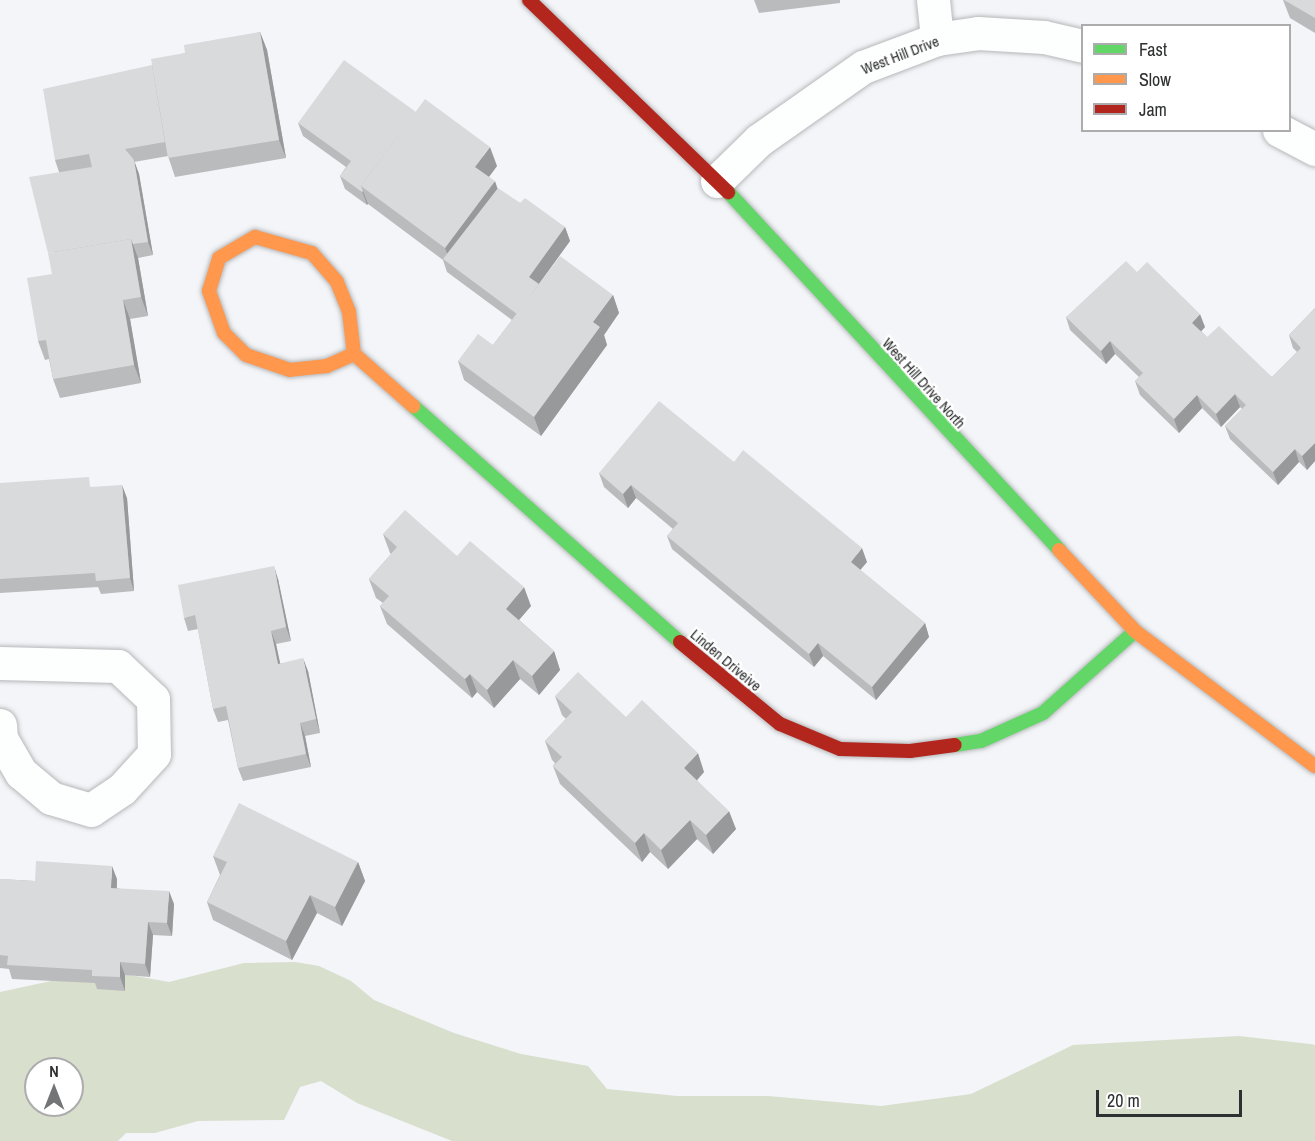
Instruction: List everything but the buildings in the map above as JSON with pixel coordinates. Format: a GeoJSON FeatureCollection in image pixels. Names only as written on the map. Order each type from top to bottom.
{"type":"FeatureCollection","features":[{"type":"Feature","properties":{"kind":"street","name":"West Hill Drive North"},"geometry":{"type":"LineString","coordinates":[[529,0],[717,181],[1135,631],[1315,766]]}},
{"type":"Feature","properties":{"kind":"street"},"geometry":{"type":"LineString","coordinates":[[933,0],[937,39]]}},
{"type":"Feature","properties":{"kind":"street","name":"West Hill Drive"},"geometry":{"type":"LineString","coordinates":[[717,181],[759,140],[863,67],[937,39],[978,33],[1044,37],[1081,46]]}},
{"type":"Feature","properties":{"kind":"street"},"geometry":{"type":"LineString","coordinates":[[1283,132],[1315,149]]}},
{"type":"Feature","properties":{"kind":"street"},"geometry":{"type":"LineString","coordinates":[[255,237],[312,253],[337,282],[349,312],[354,354],[327,366],[290,370],[246,355],[224,333],[209,291],[219,258],[255,237]]}},
{"type":"Feature","properties":{"kind":"street","name":"Linden Driveive"},"geometry":{"type":"LineString","coordinates":[[354,354],[740,695],[780,724],[840,749],[910,751],[981,741],[1043,713],[1135,631]]}},
{"type":"Feature","properties":{"kind":"street"},"geometry":{"type":"LineString","coordinates":[[0,663],[118,666],[153,699],[154,754],[122,789],[91,810],[51,798],[21,773],[1,739],[0,725]]}},
{"type":"Feature","properties":{"kind":"green space"},"geometry":{"type":"Polygon","coordinates":[[[295,962],[319,966],[351,981],[374,1000],[454,1033],[521,1054],[588,1066],[607,1089],[677,1096],[768,1096],[881,1106],[971,1094],[1073,1045],[1239,1036],[1310,1044],[1315,1045],[1315,1141],[452,1141],[357,1103],[321,1081],[300,1087],[284,1120],[198,1121],[155,1133],[126,1133],[118,1141],[0,1141],[0,992],[102,970],[169,982],[244,963],[295,962]]]}},
{"type":"Feature","properties":{"kind":"traffic: fast"},"geometry":{"type":"LineString","coordinates":[[728,192],[1059,550]]}},
{"type":"Feature","properties":{"kind":"traffic: fast"},"geometry":{"type":"LineString","coordinates":[[413,406],[680,642]]}},
{"type":"Feature","properties":{"kind":"traffic: fast"},"geometry":{"type":"LineString","coordinates":[[955,745],[981,741],[1043,713],[1135,631]]}},
{"type":"Feature","properties":{"kind":"traffic: slow"},"geometry":{"type":"LineString","coordinates":[[354,354],[327,366],[290,370],[246,355],[224,333],[209,291],[219,258],[255,237],[312,253],[337,282],[349,312],[354,354],[413,406]]}},
{"type":"Feature","properties":{"kind":"traffic: slow"},"geometry":{"type":"LineString","coordinates":[[1059,550],[1135,631],[1315,766]]}},
{"type":"Feature","properties":{"kind":"traffic: jam"},"geometry":{"type":"LineString","coordinates":[[529,0],[728,192]]}},
{"type":"Feature","properties":{"kind":"traffic: jam"},"geometry":{"type":"LineString","coordinates":[[680,642],[780,724],[840,749],[910,751],[955,745]]}}]}
